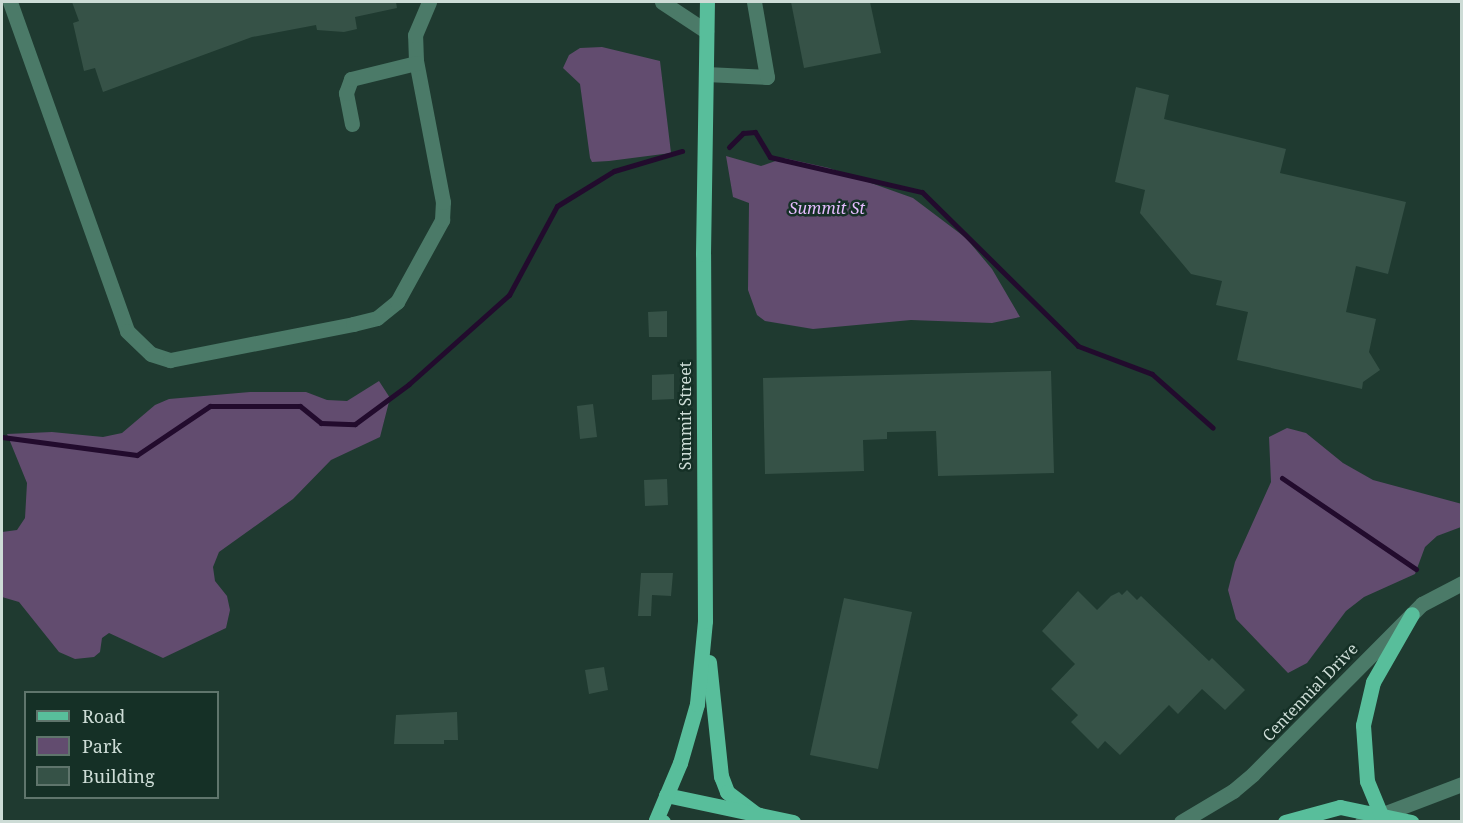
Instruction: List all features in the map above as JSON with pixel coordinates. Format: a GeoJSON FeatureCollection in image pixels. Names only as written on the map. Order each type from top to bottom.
{"type":"FeatureCollection","features":[{"type":"Feature","properties":{"kind":"main road","name":"Summit Street"},"geometry":{"type":"LineString","coordinates":[[658,821],[680,763],[697,704],[705,621],[707,2]]}},
{"type":"Feature","properties":{"kind":"main road"},"geometry":{"type":"LineString","coordinates":[[1383,819],[1367,781],[1363,725],[1373,682],[1412,614]]}},
{"type":"Feature","properties":{"kind":"main road"},"geometry":{"type":"LineString","coordinates":[[705,621],[721,776],[727,792],[756,814]]}},
{"type":"Feature","properties":{"kind":"main road"},"geometry":{"type":"LineString","coordinates":[[666,795],[793,822]]}},
{"type":"Feature","properties":{"kind":"main road"},"geometry":{"type":"LineString","coordinates":[[1286,822],[1340,807],[1383,819],[1411,822]]}},
{"type":"Feature","properties":{"kind":"street"},"geometry":{"type":"LineString","coordinates":[[9,2],[127,331],[151,354],[170,360],[369,320],[386,313],[397,302],[442,220],[443,202],[416,63],[415,35],[429,2]]}},
{"type":"Feature","properties":{"kind":"street"},"geometry":{"type":"LineString","coordinates":[[662,2],[706,31]]}},
{"type":"Feature","properties":{"kind":"street"},"geometry":{"type":"LineString","coordinates":[[706,75],[766,78],[754,2]]}},
{"type":"Feature","properties":{"kind":"street"},"geometry":{"type":"LineString","coordinates":[[352,124],[346,93],[351,79],[416,63]]}},
{"type":"Feature","properties":{"kind":"street","name":"Centennial Drive"},"geometry":{"type":"LineString","coordinates":[[1181,822],[1233,791],[1253,774],[1412,614],[1461,583]]}},
{"type":"Feature","properties":{"kind":"street"},"geometry":{"type":"LineString","coordinates":[[1362,822],[1383,819],[1461,784]]}},
{"type":"Feature","properties":{"kind":"green space"},"geometry":{"type":"Polygon","coordinates":[[[602,47],[660,61],[671,153],[592,162],[580,84],[563,68],[569,55],[580,48],[602,47]]]}},
{"type":"Feature","properties":{"kind":"green space","name":"Summit St"},"geometry":{"type":"Polygon","coordinates":[[[726,156],[761,166],[784,158],[829,168],[913,198],[966,238],[992,269],[1020,317],[992,323],[911,320],[813,329],[765,321],[757,315],[748,290],[749,203],[733,197],[726,156]]]}},
{"type":"Feature","properties":{"kind":"green space"},"geometry":{"type":"Polygon","coordinates":[[[379,381],[390,398],[380,437],[331,460],[293,499],[219,552],[213,567],[215,581],[227,596],[230,610],[226,628],[163,658],[109,633],[102,638],[100,652],[94,657],[75,659],[59,652],[19,602],[2,597],[2,532],[17,530],[25,518],[27,483],[7,434],[52,432],[103,437],[122,433],[155,405],[169,399],[250,392],[306,392],[327,400],[347,401],[379,381]]]}},
{"type":"Feature","properties":{"kind":"green space"},"geometry":{"type":"Polygon","coordinates":[[[1287,428],[1306,433],[1343,463],[1373,480],[1462,504],[1461,527],[1437,536],[1425,547],[1415,574],[1364,597],[1346,611],[1307,663],[1288,673],[1236,619],[1228,590],[1235,562],[1271,482],[1269,437],[1287,428]]]}},
{"type":"Feature","properties":{"kind":"building"},"geometry":{"type":"Polygon","coordinates":[[[72,2],[396,2],[397,8],[355,17],[357,29],[344,32],[317,30],[316,25],[252,37],[103,92],[95,68],[84,71],[73,23],[79,21],[72,2]]]}},
{"type":"Feature","properties":{"kind":"building"},"geometry":{"type":"Polygon","coordinates":[[[791,2],[870,2],[881,53],[804,68],[791,2]]]}},
{"type":"Feature","properties":{"kind":"building"},"geometry":{"type":"Polygon","coordinates":[[[1136,87],[1169,95],[1164,119],[1286,149],[1280,173],[1406,202],[1388,274],[1356,266],[1346,312],[1376,319],[1369,352],[1380,370],[1363,382],[1362,389],[1237,360],[1248,312],[1216,305],[1222,281],[1191,274],[1140,213],[1145,190],[1115,182],[1136,87]]]}},
{"type":"Feature","properties":{"kind":"building"},"geometry":{"type":"Polygon","coordinates":[[[667,311],[667,337],[649,337],[648,312],[667,311]]]}},
{"type":"Feature","properties":{"kind":"building"},"geometry":{"type":"Polygon","coordinates":[[[1051,371],[1054,473],[938,476],[936,431],[887,432],[887,439],[863,440],[864,471],[765,474],[763,378],[1051,371]]]}},
{"type":"Feature","properties":{"kind":"building"},"geometry":{"type":"Polygon","coordinates":[[[674,374],[674,399],[652,400],[652,375],[674,374]]]}},
{"type":"Feature","properties":{"kind":"building"},"geometry":{"type":"Polygon","coordinates":[[[593,404],[597,437],[580,439],[577,406],[593,404]]]}},
{"type":"Feature","properties":{"kind":"building"},"geometry":{"type":"Polygon","coordinates":[[[667,479],[668,505],[645,506],[644,480],[667,479]]]}},
{"type":"Feature","properties":{"kind":"building"},"geometry":{"type":"Polygon","coordinates":[[[641,573],[673,573],[671,596],[652,595],[651,616],[638,616],[641,573]]]}},
{"type":"Feature","properties":{"kind":"building"},"geometry":{"type":"Polygon","coordinates":[[[1127,590],[1137,600],[1141,596],[1209,661],[1212,658],[1245,690],[1225,710],[1202,689],[1178,714],[1169,705],[1120,755],[1105,741],[1098,749],[1071,722],[1078,715],[1051,689],[1075,664],[1042,631],[1078,591],[1097,610],[1111,596],[1119,592],[1122,595],[1127,590]]]}},
{"type":"Feature","properties":{"kind":"building"},"geometry":{"type":"Polygon","coordinates":[[[844,598],[912,612],[878,769],[810,755],[844,598]]]}},
{"type":"Feature","properties":{"kind":"building"},"geometry":{"type":"Polygon","coordinates":[[[604,667],[608,690],[589,694],[585,670],[604,667]]]}},
{"type":"Feature","properties":{"kind":"building"},"geometry":{"type":"Polygon","coordinates":[[[457,712],[458,740],[444,740],[444,744],[394,744],[396,715],[457,712]]]}},
{"type":"Feature","properties":{"kind":"waterway"},"geometry":{"type":"LineString","coordinates":[[729,147],[743,133],[755,132],[770,157],[922,192],[1078,346],[1152,374],[1213,428]]}},
{"type":"Feature","properties":{"kind":"waterway"},"geometry":{"type":"LineString","coordinates":[[2,437],[137,455],[210,406],[300,406],[321,423],[355,424],[409,384],[509,295],[557,206],[614,171],[682,151]]}},
{"type":"Feature","properties":{"kind":"waterway"},"geometry":{"type":"LineString","coordinates":[[1282,478],[1416,569]]}}]}
